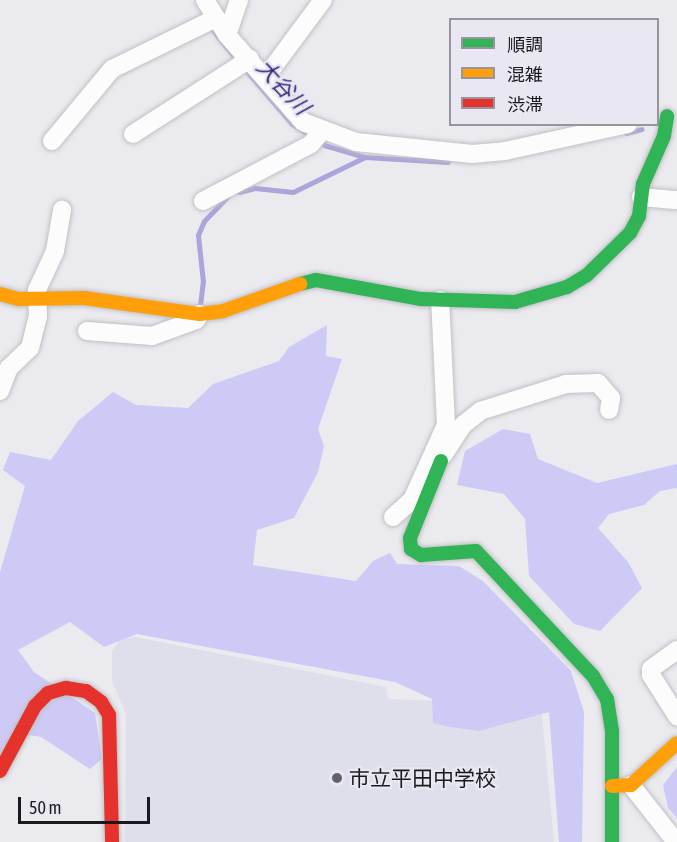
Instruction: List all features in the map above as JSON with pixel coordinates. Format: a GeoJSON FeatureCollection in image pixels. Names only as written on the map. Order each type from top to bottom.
{"type":"FeatureCollection","features":[{"type":"Feature","properties":{"kind":"street"},"geometry":{"type":"LineString","coordinates":[[205,0],[208,21],[227,35],[244,63],[265,78],[317,137]]}},
{"type":"Feature","properties":{"kind":"street"},"geometry":{"type":"LineString","coordinates":[[227,35],[240,0]]}},
{"type":"Feature","properties":{"kind":"street"},"geometry":{"type":"LineString","coordinates":[[265,78],[323,0]]}},
{"type":"Feature","properties":{"kind":"street"},"geometry":{"type":"LineString","coordinates":[[52,141],[112,69],[208,21]]}},
{"type":"Feature","properties":{"kind":"street"},"geometry":{"type":"LineString","coordinates":[[133,135],[244,63]]}},
{"type":"Feature","properties":{"kind":"street"},"geometry":{"type":"LineString","coordinates":[[0,294],[36,299],[84,298],[200,314],[223,311],[286,287],[316,280],[440,300],[515,302],[567,287],[587,275],[630,233],[639,216],[641,197],[664,136],[667,117]]}},
{"type":"Feature","properties":{"kind":"street"},"geometry":{"type":"LineString","coordinates":[[203,201],[317,137],[389,148],[472,154],[505,151],[619,126]]}},
{"type":"Feature","properties":{"kind":"street"},"geometry":{"type":"LineString","coordinates":[[641,197],[677,200]]}},
{"type":"Feature","properties":{"kind":"street"},"geometry":{"type":"LineString","coordinates":[[0,391],[9,368],[30,348],[38,317],[36,299],[55,252],[62,210]]}},
{"type":"Feature","properties":{"kind":"street"},"geometry":{"type":"LineString","coordinates":[[440,300],[441,372],[448,411],[437,459],[410,538],[411,549],[421,555],[476,551],[565,642],[607,699],[612,732],[612,842]]}},
{"type":"Feature","properties":{"kind":"street"},"geometry":{"type":"LineString","coordinates":[[87,331],[152,336],[196,320],[200,314]]}},
{"type":"Feature","properties":{"kind":"street"},"geometry":{"type":"LineString","coordinates":[[393,517],[412,500],[437,459],[463,425],[480,411],[566,384],[598,383],[611,399],[609,410]]}},
{"type":"Feature","properties":{"kind":"street"},"geometry":{"type":"LineString","coordinates":[[677,650],[651,669],[651,675],[677,716]]}},
{"type":"Feature","properties":{"kind":"street"},"geometry":{"type":"LineString","coordinates":[[0,771],[35,706],[48,693],[66,688],[86,692],[101,702],[109,715],[112,736],[112,842]]}},
{"type":"Feature","properties":{"kind":"street"},"geometry":{"type":"LineString","coordinates":[[612,786],[631,785],[677,743]]}},
{"type":"Feature","properties":{"kind":"street"},"geometry":{"type":"LineString","coordinates":[[631,785],[676,842]]}},
{"type":"Feature","properties":{"kind":"shaded area"},"geometry":{"type":"Polygon","coordinates":[[[327,325],[326,356],[342,359],[318,429],[324,446],[318,472],[294,518],[257,530],[253,565],[356,581],[373,561],[390,553],[397,564],[459,566],[483,581],[571,671],[584,712],[582,842],[559,842],[549,712],[479,731],[450,727],[433,723],[432,699],[395,682],[137,634],[104,647],[70,622],[18,650],[34,672],[95,713],[102,759],[90,769],[41,737],[13,732],[0,755],[0,572],[25,486],[3,470],[10,452],[51,460],[78,421],[113,392],[136,405],[188,408],[213,384],[279,361],[289,347],[327,325]]]}},
{"type":"Feature","properties":{"kind":"shaded area"},"geometry":{"type":"Polygon","coordinates":[[[503,429],[530,434],[538,459],[597,483],[677,464],[677,488],[660,491],[644,505],[609,514],[598,528],[628,562],[642,588],[600,631],[574,624],[529,576],[525,519],[504,494],[457,485],[465,451],[503,429]]]}},
{"type":"Feature","properties":{"kind":"shaded area","name":"市立平田中学校"},"geometry":{"type":"Polygon","coordinates":[[[135,637],[386,687],[388,699],[541,705],[554,842],[125,842],[126,714],[112,681],[112,651],[120,640],[135,637]]]}},
{"type":"Feature","properties":{"kind":"shaded area"},"geometry":{"type":"Polygon","coordinates":[[[677,767],[677,818],[668,808],[663,785],[677,767]]]}},
{"type":"Feature","properties":{"kind":"waterway","name":"大谷川"},"geometry":{"type":"LineString","coordinates":[[209,25],[235,58]]}},
{"type":"Feature","properties":{"kind":"waterway","name":"大谷川"},"geometry":{"type":"LineString","coordinates":[[243,67],[292,124],[324,145],[365,157],[448,162]]}},
{"type":"Feature","properties":{"kind":"waterway","name":"大谷川"},"geometry":{"type":"LineString","coordinates":[[626,133],[642,129]]}},
{"type":"Feature","properties":{"kind":"waterway"},"geometry":{"type":"LineString","coordinates":[[239,192],[255,188],[293,192],[365,157]]}},
{"type":"Feature","properties":{"kind":"waterway"},"geometry":{"type":"LineString","coordinates":[[200,305],[203,282],[198,235],[204,221],[227,197]]}},
{"type":"Feature","properties":{"kind":"traffic: fast"},"geometry":{"type":"LineString","coordinates":[[300,284],[316,280],[421,299],[515,302],[567,287],[587,275],[630,233],[639,216],[643,184],[664,136],[667,116]]}},
{"type":"Feature","properties":{"kind":"traffic: fast"},"geometry":{"type":"LineString","coordinates":[[441,461],[410,538],[411,549],[421,555],[476,551],[593,676],[607,699],[612,732],[612,842]]}},
{"type":"Feature","properties":{"kind":"traffic: slow"},"geometry":{"type":"LineString","coordinates":[[0,294],[19,299],[84,298],[200,314],[223,311],[300,284]]}},
{"type":"Feature","properties":{"kind":"traffic: slow"},"geometry":{"type":"LineString","coordinates":[[612,786],[631,785],[677,743]]}},
{"type":"Feature","properties":{"kind":"traffic: jam"},"geometry":{"type":"LineString","coordinates":[[0,771],[35,706],[48,693],[66,688],[86,691],[101,702],[109,715],[112,842]]}},
{"type":"Feature","properties":{"kind":"place","name":"市立平田中学校"},"geometry":{"type":"Point","coordinates":[337,778]}}]}
